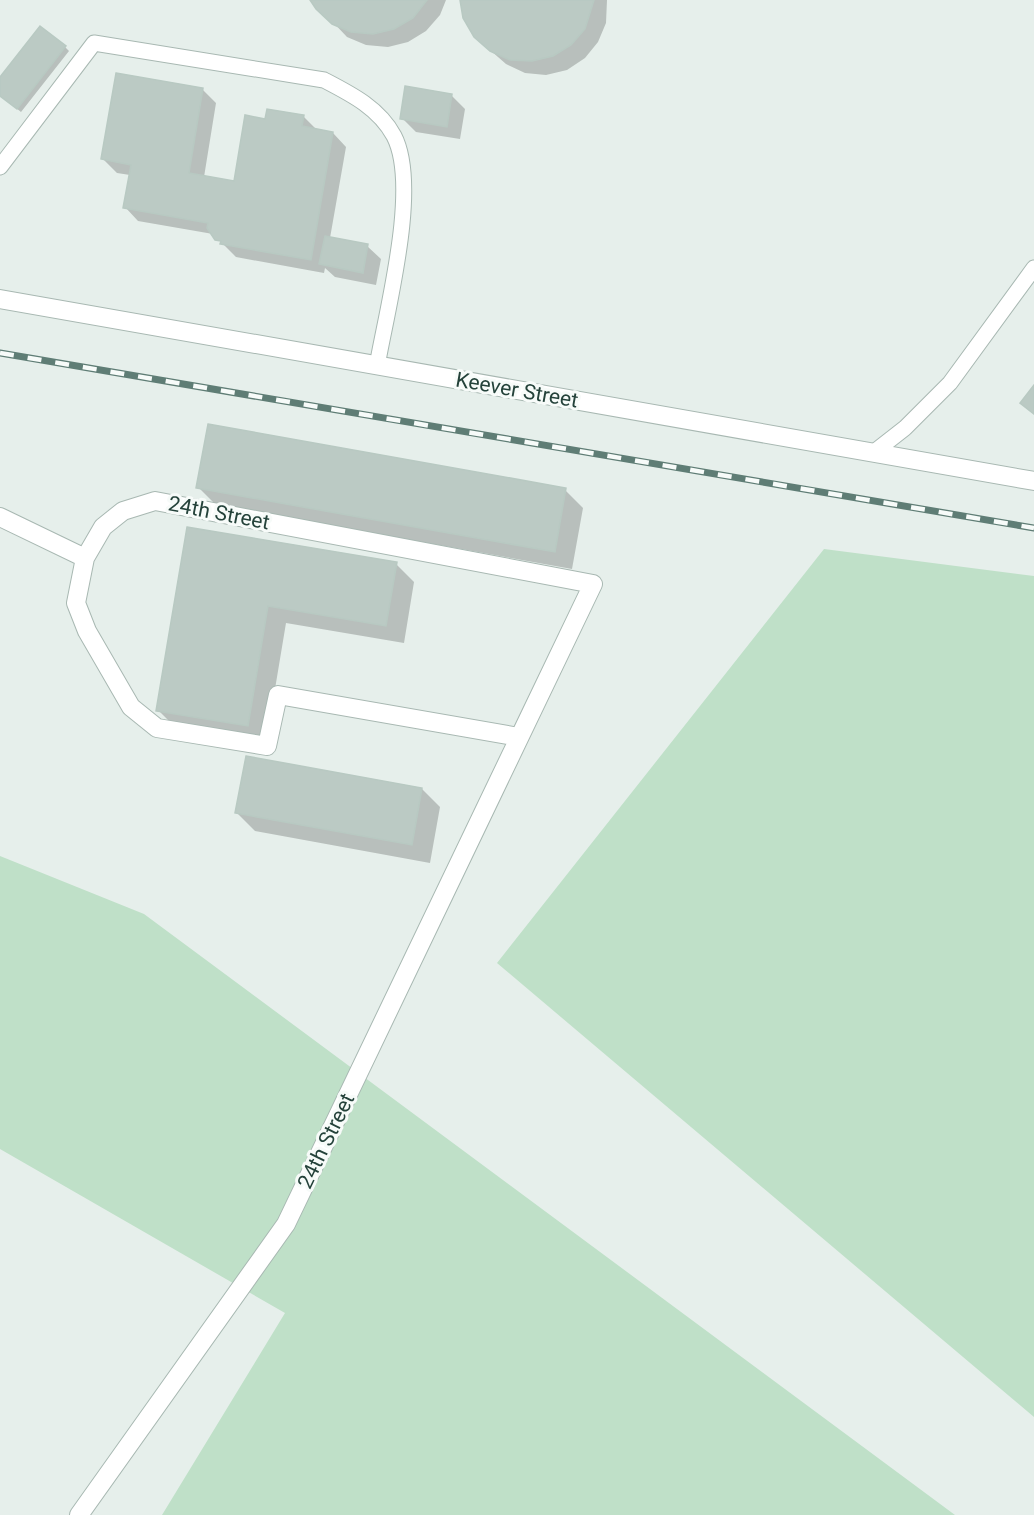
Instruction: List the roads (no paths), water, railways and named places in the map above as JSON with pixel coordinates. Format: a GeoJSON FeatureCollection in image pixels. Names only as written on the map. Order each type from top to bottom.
{"type":"FeatureCollection","features":[{"type":"Feature","properties":{"kind":"street","name":"Keever Street"},"geometry":{"type":"LineString","coordinates":[[0,299],[1034,481]]}},
{"type":"Feature","properties":{"kind":"street","name":"24th Street"},"geometry":{"type":"LineString","coordinates":[[79,1515],[286,1224],[519,737],[592,584],[154,501],[123,511],[104,527],[85,558],[76,603],[87,631],[131,707],[157,728],[267,746],[278,695],[519,737]]}},
{"type":"Feature","properties":{"kind":"street"},"geometry":{"type":"LineString","coordinates":[[0,517],[85,558]]}},
{"type":"Feature","properties":{"kind":"lane"},"geometry":{"type":"LineString","coordinates":[[0,167],[94,43],[324,80],[348,92],[379,116],[394,136],[406,186],[404,215],[377,366]]}},
{"type":"Feature","properties":{"kind":"lane"},"geometry":{"type":"LineString","coordinates":[[873,453],[904,428],[950,382],[1034,268]]}},
{"type":"Feature","properties":{"kind":"railway"},"geometry":{"type":"LineString","coordinates":[[0,353],[1034,528]]}}]}
